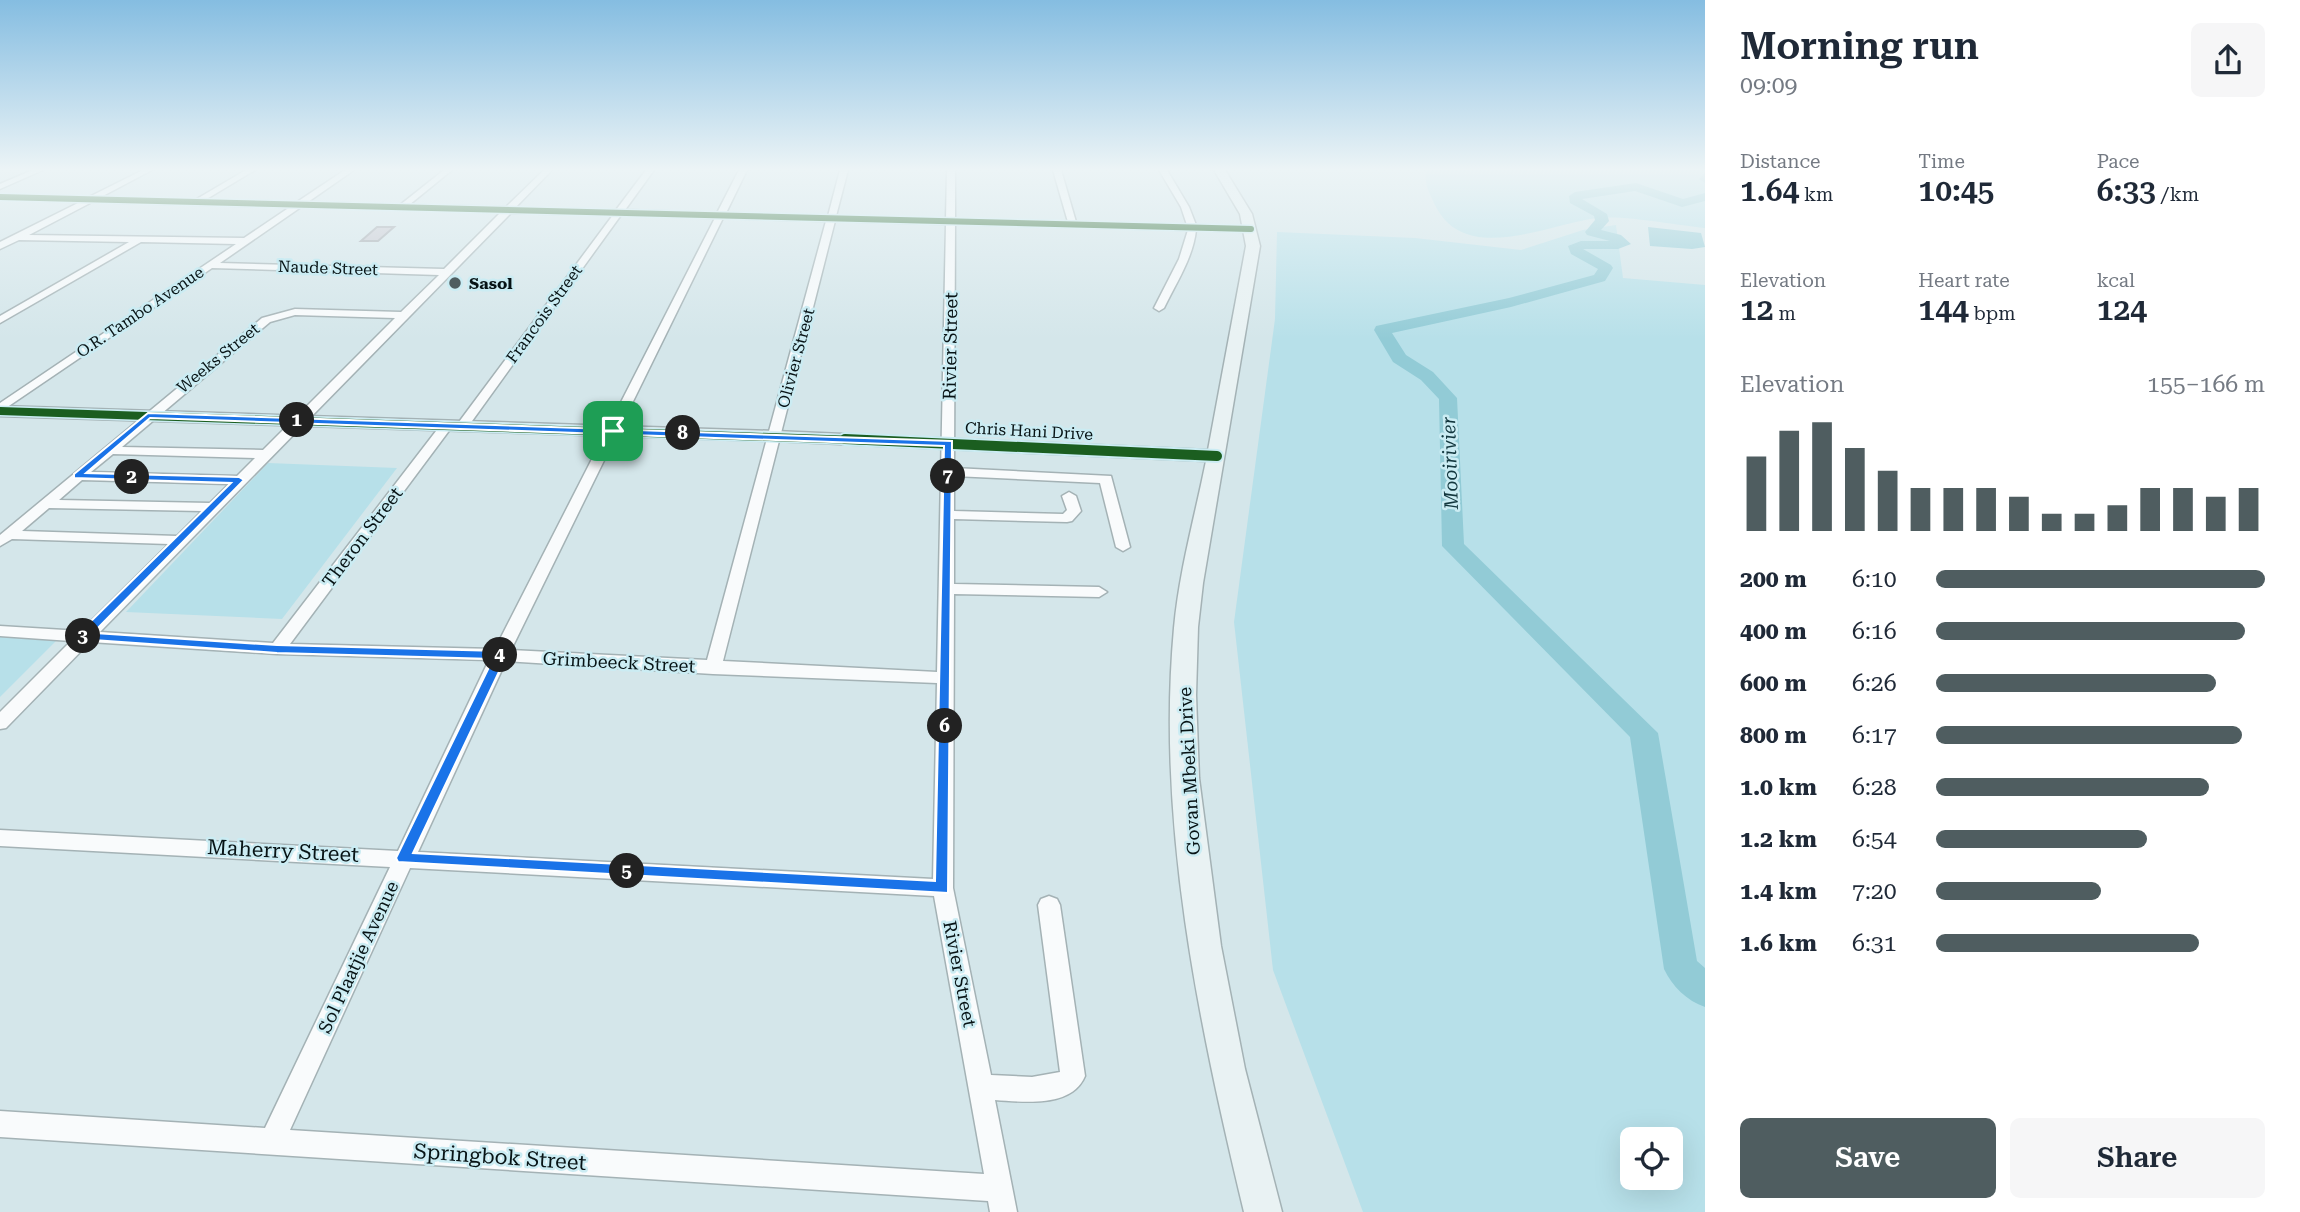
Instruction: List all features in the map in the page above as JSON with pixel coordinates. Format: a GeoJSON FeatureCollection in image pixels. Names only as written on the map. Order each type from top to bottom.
{"type":"FeatureCollection","features":[{"type":"Feature","properties":{"kind":"main road","name":"Govan Mbeki Drive"},"geometry":{"type":"LineString","coordinates":[[1251,229],[1251,269],[1186,626],[1183,695],[1185,778],[1194,861],[1215,1001],[1227,1069],[1263,1212]]}},
{"type":"Feature","properties":{"kind":"main road","name":"Chris Hani Drive"},"geometry":{"type":"LineString","coordinates":[[0,410],[775,436],[1217,456]]}},
{"type":"Feature","properties":{"kind":"street"},"geometry":{"type":"LineString","coordinates":[[0,246],[37,227]]}},
{"type":"Feature","properties":{"kind":"street","name":"O.R. Tambo Avenue"},"geometry":{"type":"LineString","coordinates":[[0,410],[267,227]]}},
{"type":"Feature","properties":{"kind":"street"},"geometry":{"type":"LineString","coordinates":[[0,723],[83,636],[492,227]]}},
{"type":"Feature","properties":{"kind":"street","name":"Francois Street"},"geometry":{"type":"LineString","coordinates":[[455,425],[608,227]]}},
{"type":"Feature","properties":{"kind":"street","name":"Sol Plaatjie Avenue"},"geometry":{"type":"LineString","coordinates":[[271,1143],[500,655],[716,227]]}},
{"type":"Feature","properties":{"kind":"street","name":"Olivier Street"},"geometry":{"type":"LineString","coordinates":[[713,668],[830,227]]}},
{"type":"Feature","properties":{"kind":"street","name":"Rivier Street"},"geometry":{"type":"LineString","coordinates":[[952,227],[943,888],[1002,1200]]}},
{"type":"Feature","properties":{"kind":"street"},"geometry":{"type":"LineString","coordinates":[[1159,308],[1182,260],[1191,227]]}},
{"type":"Feature","properties":{"kind":"street"},"geometry":{"type":"LineString","coordinates":[[1214,227],[1251,229]]}},
{"type":"Feature","properties":{"kind":"street"},"geometry":{"type":"LineString","coordinates":[[17,237],[244,242]]}},
{"type":"Feature","properties":{"kind":"street"},"geometry":{"type":"LineString","coordinates":[[0,320],[136,240]]}},
{"type":"Feature","properties":{"kind":"street","name":"Naude Street"},"geometry":{"type":"LineString","coordinates":[[209,265],[447,272]]}},
{"type":"Feature","properties":{"kind":"street","name":"Weeks Street"},"geometry":{"type":"LineString","coordinates":[[4,538],[148,415],[274,316],[295,312],[404,315]]}},
{"type":"Feature","properties":{"kind":"street","name":"Theron Street"},"geometry":{"type":"LineString","coordinates":[[277,649],[455,425]]}},
{"type":"Feature","properties":{"kind":"street"},"geometry":{"type":"LineString","coordinates":[[108,450],[265,454]]}},
{"type":"Feature","properties":{"kind":"street"},"geometry":{"type":"LineString","coordinates":[[948,472],[1106,479],[1123,547]]}},
{"type":"Feature","properties":{"kind":"street"},"geometry":{"type":"LineString","coordinates":[[77,476],[239,480]]}},
{"type":"Feature","properties":{"kind":"street"},"geometry":{"type":"LineString","coordinates":[[947,515],[1067,518],[1074,511],[1069,496]]}},
{"type":"Feature","properties":{"kind":"street"},"geometry":{"type":"LineString","coordinates":[[44,504],[212,507]]}},
{"type":"Feature","properties":{"kind":"street"},"geometry":{"type":"LineString","coordinates":[[4,538],[179,540]]}},
{"type":"Feature","properties":{"kind":"street"},"geometry":{"type":"LineString","coordinates":[[948,589],[1099,592]]}},
{"type":"Feature","properties":{"kind":"street","name":"Grimbeeck Street"},"geometry":{"type":"LineString","coordinates":[[0,631],[277,649],[500,655],[945,678]]}},
{"type":"Feature","properties":{"kind":"street","name":"Maherry Street"},"geometry":{"type":"LineString","coordinates":[[0,838],[943,888]]}},
{"type":"Feature","properties":{"kind":"street"},"geometry":{"type":"LineString","coordinates":[[982,1087],[1053,1089],[1066,1085],[1073,1076],[1049,905]]}},
{"type":"Feature","properties":{"kind":"street","name":"Springbok Street"},"geometry":{"type":"LineString","coordinates":[[0,1124],[1002,1200]]}},
{"type":"Feature","properties":{"kind":"shaded area"},"geometry":{"type":"Polygon","coordinates":[[[1453,227],[1555,227],[1510,237],[1487,238],[1466,234],[1453,227]]]}},
{"type":"Feature","properties":{"kind":"shaded area"},"geometry":{"type":"Polygon","coordinates":[[[1616,227],[1623,278],[1705,285],[1705,1212],[1363,1212],[1273,970],[1234,622],[1275,319],[1277,232],[1415,238],[1521,250],[1583,230],[1616,227]]]}},
{"type":"Feature","properties":{"kind":"shaded area"},"geometry":{"type":"Polygon","coordinates":[[[1648,227],[1701,233],[1705,247],[1692,249],[1650,246],[1648,227]]]}},
{"type":"Feature","properties":{"kind":"shaded area"},"geometry":{"type":"Polygon","coordinates":[[[268,463],[397,468],[282,619],[126,612],[268,463]]]}},
{"type":"Feature","properties":{"kind":"shaded area"},"geometry":{"type":"Polygon","coordinates":[[[0,635],[59,638],[0,697],[0,635]]]}},
{"type":"Feature","properties":{"kind":"building"},"geometry":{"type":"Polygon","coordinates":[[[377,227],[394,227],[378,241],[361,241],[377,227]]]}},
{"type":"Feature","properties":{"kind":"waterway","name":"Mooirivier"},"geometry":{"type":"LineString","coordinates":[[1597,227],[1592,232],[1616,238],[1624,244],[1575,246],[1576,251],[1606,268],[1600,278],[1511,302],[1382,330],[1399,358],[1427,376],[1448,398],[1453,546],[1644,733],[1681,969],[1705,991]]}},
{"type":"Feature","properties":{"kind":"cycle path"},"geometry":{"type":"LineString","coordinates":[[1156,227],[1251,229]]}},
{"type":"Feature","properties":{"kind":"cycle path"},"geometry":{"type":"LineString","coordinates":[[0,411],[775,436],[1217,456]]}},
{"type":"Feature","properties":{"kind":"place","name":"Sasol"},"geometry":{"type":"Point","coordinates":[455,283]}},
{"type":"Feature","properties":{"kind":"route"},"geometry":{"type":"LineString","coordinates":[[148,415],[613,431],[949,443],[943,888],[403,858],[500,655],[277,649],[83,636],[239,480],[77,476],[148,415]]}}]}
